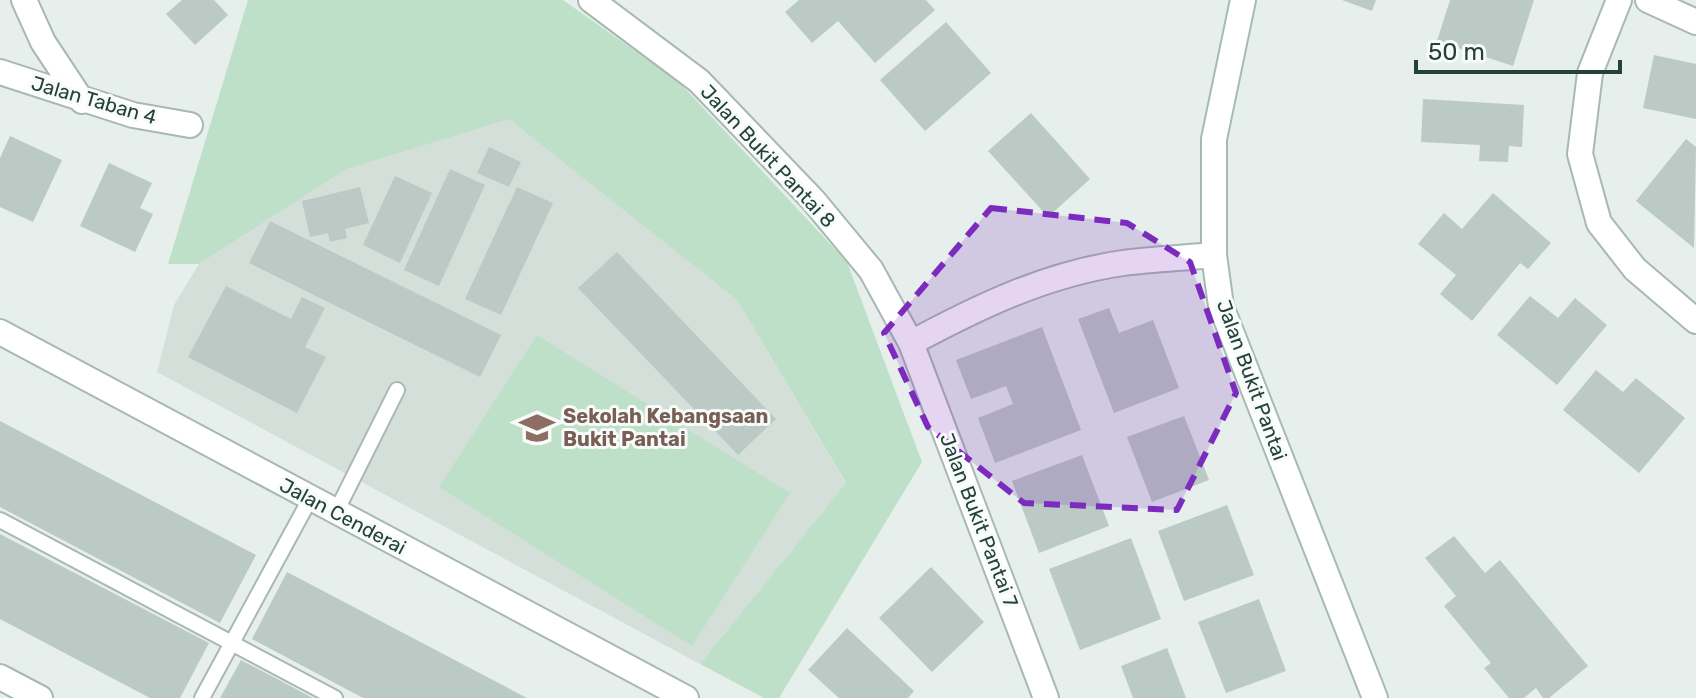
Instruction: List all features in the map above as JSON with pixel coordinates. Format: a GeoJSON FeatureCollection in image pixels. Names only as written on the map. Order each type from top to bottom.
{"type":"FeatureCollection","features":[{"type":"Feature","properties":{"kind":"street"},"geometry":{"type":"LineString","coordinates":[[24,0],[43,42],[82,101]]}},
{"type":"Feature","properties":{"kind":"street","name":"Jalan Bukit Pantai 8"},"geometry":{"type":"LineString","coordinates":[[591,0],[699,81],[813,200],[871,270],[911,343]]}},
{"type":"Feature","properties":{"kind":"street","name":"Jalan Bukit Pantai"},"geometry":{"type":"LineString","coordinates":[[1243,0],[1214,139],[1214,255],[1221,306],[1375,698]]}},
{"type":"Feature","properties":{"kind":"street"},"geometry":{"type":"LineString","coordinates":[[1619,0],[1590,73],[1580,154],[1599,223],[1635,269],[1696,321]]}},
{"type":"Feature","properties":{"kind":"street"},"geometry":{"type":"LineString","coordinates":[[1648,0],[1696,22]]}},
{"type":"Feature","properties":{"kind":"street","name":"Jalan Taban 4"},"geometry":{"type":"LineString","coordinates":[[0,72],[82,101],[133,115],[190,125]]}},
{"type":"Feature","properties":{"kind":"street"},"geometry":{"type":"LineString","coordinates":[[911,343],[977,307],[1048,280],[1121,263],[1214,255]]}},
{"type":"Feature","properties":{"kind":"street","name":"Jalan Cenderai"},"geometry":{"type":"LineString","coordinates":[[0,332],[674,695]]}},
{"type":"Feature","properties":{"kind":"street","name":"Jalan Bukit Pantai 7"},"geometry":{"type":"LineString","coordinates":[[911,343],[1046,698]]}},
{"type":"Feature","properties":{"kind":"street"},"geometry":{"type":"LineString","coordinates":[[0,677],[40,698]]}},
{"type":"Feature","properties":{"kind":"lane"},"geometry":{"type":"LineString","coordinates":[[336,512],[397,390]]}},
{"type":"Feature","properties":{"kind":"lane"},"geometry":{"type":"LineString","coordinates":[[202,698],[310,499]]}},
{"type":"Feature","properties":{"kind":"lane"},"geometry":{"type":"LineString","coordinates":[[0,520],[335,698]]}},
{"type":"Feature","properties":{"kind":"highlighted area"},"geometry":{"type":"Polygon","coordinates":[[[991,208],[1127,223],[1190,262],[1236,393],[1177,510],[1024,503],[928,427],[884,333],[991,208]]]}},
{"type":"Feature","properties":{"kind":"shaded area","name":"Sekolah Kebangsaan Bukit Pantai"},"geometry":{"type":"Polygon","coordinates":[[[509,118],[737,300],[846,484],[700,664],[157,372],[174,305],[199,264],[347,169],[509,118]]]}},
{"type":"Feature","properties":{"kind":"green space"},"geometry":{"type":"Polygon","coordinates":[[[248,0],[563,0],[678,81],[847,262],[922,462],[779,698],[764,698],[700,664],[846,483],[737,300],[509,119],[347,169],[199,264],[168,264],[248,0]]]}},
{"type":"Feature","properties":{"kind":"green space"},"geometry":{"type":"Polygon","coordinates":[[[537,335],[790,493],[692,646],[439,487],[537,335]]]}},
{"type":"Feature","properties":{"kind":"building"},"geometry":{"type":"Polygon","coordinates":[[[182,0],[214,0],[228,15],[195,45],[166,14],[182,0]]]}},
{"type":"Feature","properties":{"kind":"building"},"geometry":{"type":"Polygon","coordinates":[[[799,0],[926,0],[935,10],[875,63],[838,21],[812,43],[785,12],[799,0]]]}},
{"type":"Feature","properties":{"kind":"building"},"geometry":{"type":"Polygon","coordinates":[[[1342,0],[1376,0],[1372,11],[1342,0]]]}},
{"type":"Feature","properties":{"kind":"building"},"geometry":{"type":"Polygon","coordinates":[[[1450,0],[1534,0],[1513,66],[1437,41],[1450,0]]]}},
{"type":"Feature","properties":{"kind":"building"},"geometry":{"type":"Polygon","coordinates":[[[946,22],[991,73],[925,131],[880,80],[946,22]]]}},
{"type":"Feature","properties":{"kind":"building"},"geometry":{"type":"Polygon","coordinates":[[[1654,55],[1696,64],[1696,119],[1643,108],[1654,55]]]}},
{"type":"Feature","properties":{"kind":"building"},"geometry":{"type":"Polygon","coordinates":[[[1423,99],[1524,105],[1522,147],[1509,146],[1508,162],[1479,161],[1480,145],[1421,142],[1423,99]]]}},
{"type":"Feature","properties":{"kind":"building"},"geometry":{"type":"Polygon","coordinates":[[[1031,113],[1090,179],[1048,217],[988,151],[1031,113]]]}},
{"type":"Feature","properties":{"kind":"building"},"geometry":{"type":"Polygon","coordinates":[[[10,136],[62,160],[33,222],[0,207],[0,158],[10,136]]]}},
{"type":"Feature","properties":{"kind":"building"},"geometry":{"type":"Polygon","coordinates":[[[1686,139],[1696,147],[1694,248],[1636,201],[1686,139]]]}},
{"type":"Feature","properties":{"kind":"building"},"geometry":{"type":"Polygon","coordinates":[[[489,147],[521,162],[509,187],[477,173],[489,147]]]}},
{"type":"Feature","properties":{"kind":"building"},"geometry":{"type":"Polygon","coordinates":[[[109,163],[152,183],[140,208],[153,214],[135,252],[80,226],[109,163]]]}},
{"type":"Feature","properties":{"kind":"building"},"geometry":{"type":"Polygon","coordinates":[[[450,169],[485,185],[439,286],[404,270],[450,169]]]}},
{"type":"Feature","properties":{"kind":"building"},"geometry":{"type":"Polygon","coordinates":[[[395,176],[432,193],[400,263],[363,245],[395,176]]]}},
{"type":"Feature","properties":{"kind":"building"},"geometry":{"type":"Polygon","coordinates":[[[360,187],[369,223],[345,229],[347,238],[330,242],[328,233],[310,237],[302,201],[360,187]]]}},
{"type":"Feature","properties":{"kind":"building"},"geometry":{"type":"Polygon","coordinates":[[[517,187],[553,203],[501,315],[465,299],[517,187]]]}},
{"type":"Feature","properties":{"kind":"building"},"geometry":{"type":"Polygon","coordinates":[[[1493,193],[1551,243],[1528,269],[1520,263],[1472,321],[1440,294],[1456,275],[1418,244],[1444,213],[1462,229],[1493,193]]]}},
{"type":"Feature","properties":{"kind":"building"},"geometry":{"type":"Polygon","coordinates":[[[270,221],[501,335],[480,377],[249,263],[270,221]]]}},
{"type":"Feature","properties":{"kind":"building"},"geometry":{"type":"Polygon","coordinates":[[[617,252],[776,419],[738,455],[578,288],[617,252]]]}},
{"type":"Feature","properties":{"kind":"building"},"geometry":{"type":"Polygon","coordinates":[[[226,286],[291,319],[302,297],[325,308],[305,347],[326,357],[297,413],[188,357],[226,286]]]}},
{"type":"Feature","properties":{"kind":"building"},"geometry":{"type":"Polygon","coordinates":[[[1530,296],[1558,318],[1575,298],[1607,325],[1557,385],[1497,335],[1530,296]]]}},
{"type":"Feature","properties":{"kind":"building"},"geometry":{"type":"Polygon","coordinates":[[[1109,308],[1119,333],[1153,320],[1179,388],[1114,413],[1078,319],[1109,308]]]}},
{"type":"Feature","properties":{"kind":"building"},"geometry":{"type":"Polygon","coordinates":[[[1042,327],[1081,430],[995,463],[978,418],[1013,404],[1006,386],[971,399],[956,360],[1042,327]]]}},
{"type":"Feature","properties":{"kind":"building"},"geometry":{"type":"Polygon","coordinates":[[[1596,370],[1623,392],[1636,378],[1685,418],[1639,473],[1563,410],[1596,370]]]}},
{"type":"Feature","properties":{"kind":"building"},"geometry":{"type":"Polygon","coordinates":[[[1184,416],[1209,480],[1152,502],[1127,437],[1184,416]]]}},
{"type":"Feature","properties":{"kind":"building"},"geometry":{"type":"Polygon","coordinates":[[[0,421],[256,555],[220,623],[0,507],[0,421]]]}},
{"type":"Feature","properties":{"kind":"building"},"geometry":{"type":"Polygon","coordinates":[[[1082,455],[1109,526],[1039,553],[1012,481],[1082,455]]]}},
{"type":"Feature","properties":{"kind":"building"},"geometry":{"type":"Polygon","coordinates":[[[1227,505],[1254,575],[1184,601],[1158,531],[1227,505]]]}},
{"type":"Feature","properties":{"kind":"building"},"geometry":{"type":"Polygon","coordinates":[[[0,534],[209,643],[180,698],[150,698],[0,619],[0,534]]]}},
{"type":"Feature","properties":{"kind":"building"},"geometry":{"type":"Polygon","coordinates":[[[1454,536],[1485,573],[1500,560],[1588,666],[1549,698],[1543,698],[1536,688],[1524,698],[1509,698],[1484,668],[1491,663],[1444,606],[1456,596],[1425,558],[1454,536]]]}},
{"type":"Feature","properties":{"kind":"building"},"geometry":{"type":"Polygon","coordinates":[[[1131,538],[1161,619],[1080,650],[1049,569],[1131,538]]]}},
{"type":"Feature","properties":{"kind":"building"},"geometry":{"type":"Polygon","coordinates":[[[931,567],[984,622],[932,672],[879,618],[931,567]]]}},
{"type":"Feature","properties":{"kind":"building"},"geometry":{"type":"Polygon","coordinates":[[[287,572],[527,698],[363,698],[252,639],[287,572]]]}},
{"type":"Feature","properties":{"kind":"building"},"geometry":{"type":"Polygon","coordinates":[[[1259,599],[1286,671],[1226,693],[1198,622],[1259,599]]]}},
{"type":"Feature","properties":{"kind":"building"},"geometry":{"type":"Polygon","coordinates":[[[847,628],[914,691],[908,698],[839,698],[808,670],[847,628]]]}},
{"type":"Feature","properties":{"kind":"building"},"geometry":{"type":"Polygon","coordinates":[[[1167,648],[1186,698],[1133,698],[1121,666],[1167,648]]]}},
{"type":"Feature","properties":{"kind":"building"},"geometry":{"type":"Polygon","coordinates":[[[241,660],[313,698],[220,698],[241,660]]]}},
{"type":"Feature","properties":{"kind":"place","name":"Sekolah Kebangsaan Bukit Pantai"},"geometry":{"type":"Point","coordinates":[537,428]}}]}
